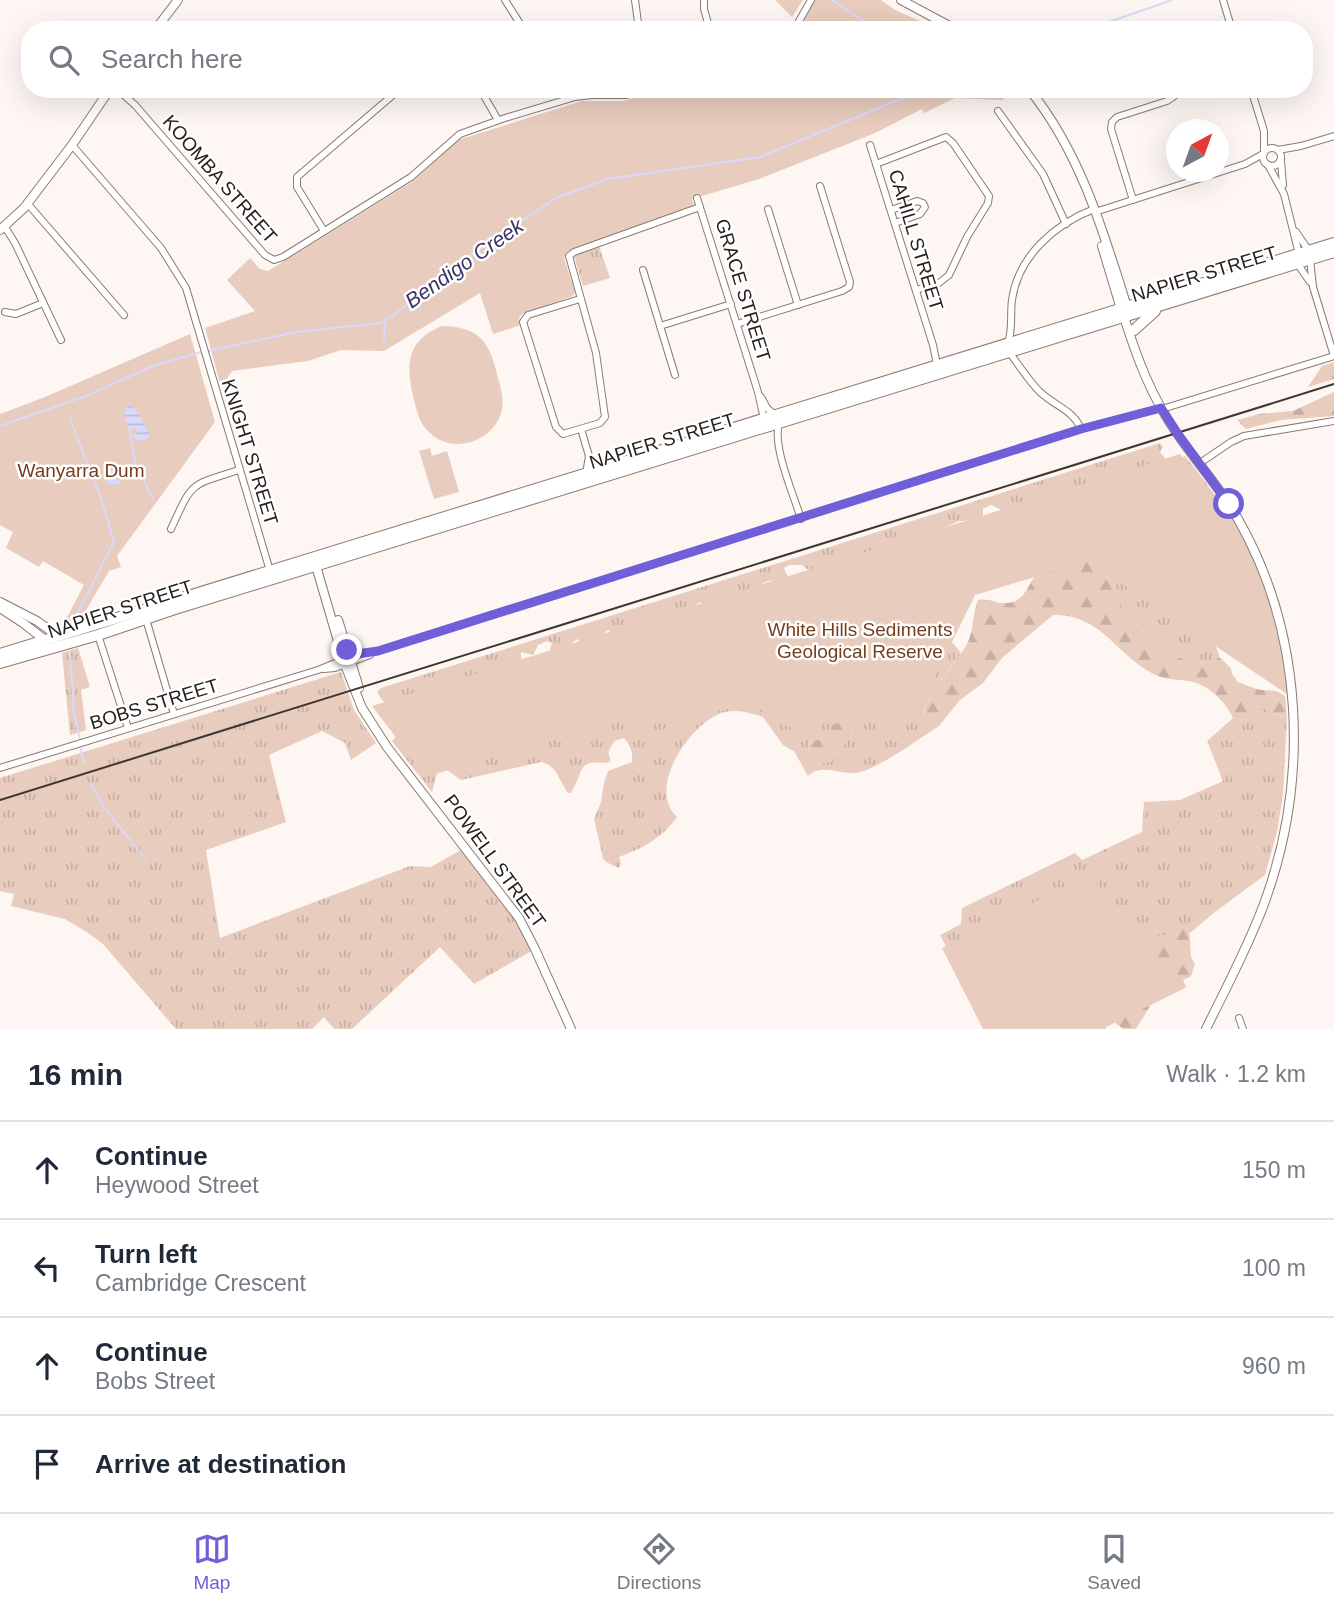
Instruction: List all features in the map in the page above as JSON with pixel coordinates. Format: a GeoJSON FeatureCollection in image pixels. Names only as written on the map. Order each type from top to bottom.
{"type":"FeatureCollection","features":[{"type":"Feature","properties":{"kind":"highway","name":"NAPIER STREET"},"geometry":{"type":"LineString","coordinates":[[1125,312],[1166,304],[1304,257],[1334,243]]}},
{"type":"Feature","properties":{"kind":"highway"},"geometry":{"type":"LineString","coordinates":[[1304,257],[1334,250]]}},
{"type":"Feature","properties":{"kind":"highway","name":"NAPIER STREET"},"geometry":{"type":"LineString","coordinates":[[0,654],[184,602],[771,421],[797,408],[942,364],[1008,348],[1304,257]]}},
{"type":"Feature","properties":{"kind":"highway"},"geometry":{"type":"LineString","coordinates":[[1134,330],[1144,318],[1166,304]]}},
{"type":"Feature","properties":{"kind":"highway","name":"NAPIER STREET"},"geometry":{"type":"LineString","coordinates":[[0,663],[99,635],[270,572],[317,561],[553,484],[590,477],[602,469],[771,421],[817,411],[995,356],[1008,348]]}},
{"type":"Feature","properties":{"kind":"highway"},"geometry":{"type":"LineString","coordinates":[[942,364],[943,368],[995,356]]}},
{"type":"Feature","properties":{"kind":"highway"},"geometry":{"type":"LineString","coordinates":[[797,408],[841,399],[845,402]]}},
{"type":"Feature","properties":{"kind":"highway"},"geometry":{"type":"LineString","coordinates":[[771,421],[817,411]]}},
{"type":"Feature","properties":{"kind":"highway"},"geometry":{"type":"LineString","coordinates":[[44,640],[53,644],[99,635]]}},
{"type":"Feature","properties":{"kind":"main road"},"geometry":{"type":"LineString","coordinates":[[892,0],[926,13]]}},
{"type":"Feature","properties":{"kind":"main road"},"geometry":{"type":"LineString","coordinates":[[901,0],[941,21]]}},
{"type":"Feature","properties":{"kind":"main road"},"geometry":{"type":"LineString","coordinates":[[161,21],[175,1]]}},
{"type":"Feature","properties":{"kind":"main road"},"geometry":{"type":"LineString","coordinates":[[2,226],[26,201],[103,98]]}},
{"type":"Feature","properties":{"kind":"main road"},"geometry":{"type":"LineString","coordinates":[[1036,98],[1067,145],[1094,211],[1142,371],[1160,407],[1240,522],[1269,587],[1287,656],[1294,727],[1290,795],[1275,870],[1252,932],[1206,1029]]}},
{"type":"Feature","properties":{"kind":"main road"},"geometry":{"type":"LineString","coordinates":[[1125,312],[1134,330],[1160,407]]}},
{"type":"Feature","properties":{"kind":"main road","name":"POWELL STREET"},"geometry":{"type":"LineString","coordinates":[[317,561],[360,702],[372,724],[519,918],[536,949],[571,1029]]}},
{"type":"Feature","properties":{"kind":"main road"},"geometry":{"type":"LineString","coordinates":[[0,602],[37,621],[58,636]]}},
{"type":"Feature","properties":{"kind":"main road"},"geometry":{"type":"LineString","coordinates":[[0,608],[23,622],[44,640]]}},
{"type":"Feature","properties":{"kind":"street"},"geometry":{"type":"LineString","coordinates":[[505,0],[518,21]]}},
{"type":"Feature","properties":{"kind":"street"},"geometry":{"type":"LineString","coordinates":[[635,0],[638,21]]}},
{"type":"Feature","properties":{"kind":"street"},"geometry":{"type":"LineString","coordinates":[[705,0],[707,21]]}},
{"type":"Feature","properties":{"kind":"street"},"geometry":{"type":"LineString","coordinates":[[799,21],[811,0]]}},
{"type":"Feature","properties":{"kind":"street"},"geometry":{"type":"LineString","coordinates":[[1223,0],[1229,21]]}},
{"type":"Feature","properties":{"kind":"street","name":"KOOMBA STREET"},"geometry":{"type":"LineString","coordinates":[[127,98],[271,259],[281,258],[324,231]]}},
{"type":"Feature","properties":{"kind":"street"},"geometry":{"type":"LineString","coordinates":[[390,98],[296,179],[297,187],[324,231],[411,177],[456,137],[498,120],[572,98]]}},
{"type":"Feature","properties":{"kind":"street"},"geometry":{"type":"LineString","coordinates":[[485,98],[498,120]]}},
{"type":"Feature","properties":{"kind":"street"},"geometry":{"type":"LineString","coordinates":[[1133,200],[1111,130],[1112,122],[1117,117],[1171,98]]}},
{"type":"Feature","properties":{"kind":"street"},"geometry":{"type":"LineString","coordinates":[[1254,98],[1264,131],[1263,160],[1284,194]]}},
{"type":"Feature","properties":{"kind":"street"},"geometry":{"type":"LineString","coordinates":[[998,111],[1043,174],[1066,223]]}},
{"type":"Feature","properties":{"kind":"street"},"geometry":{"type":"LineString","coordinates":[[1264,131],[1282,161],[1284,194],[1313,287]]}},
{"type":"Feature","properties":{"kind":"street"},"geometry":{"type":"LineString","coordinates":[[1081,429],[1072,414],[1046,397],[1027,376],[1008,348],[1013,293],[1024,265],[1039,245],[1066,223],[1094,211],[1245,164],[1264,154],[1269,148],[1301,146],[1334,136]]}},
{"type":"Feature","properties":{"kind":"street"},"geometry":{"type":"LineString","coordinates":[[876,164],[946,137],[953,143],[989,196],[988,203],[967,237],[950,275],[939,283],[916,290]]}},
{"type":"Feature","properties":{"kind":"street","name":"KNIGHT STREET"},"geometry":{"type":"LineString","coordinates":[[70,144],[170,260],[186,288],[270,572]]}},
{"type":"Feature","properties":{"kind":"street","name":"CAHILL STREET"},"geometry":{"type":"LineString","coordinates":[[870,145],[933,345],[942,364]]}},
{"type":"Feature","properties":{"kind":"street"},"geometry":{"type":"LineString","coordinates":[[1245,164],[1276,166],[1301,146]]}},
{"type":"Feature","properties":{"kind":"street"},"geometry":{"type":"LineString","coordinates":[[737,324],[845,290],[850,285],[820,186]]}},
{"type":"Feature","properties":{"kind":"street","name":"GRACE STREET"},"geometry":{"type":"LineString","coordinates":[[697,198],[758,392],[777,432],[801,519]]}},
{"type":"Feature","properties":{"kind":"street"},"geometry":{"type":"LineString","coordinates":[[26,201],[124,315]]}},
{"type":"Feature","properties":{"kind":"street"},"geometry":{"type":"LineString","coordinates":[[891,210],[917,201],[924,205],[925,209],[920,214],[895,223]]}},
{"type":"Feature","properties":{"kind":"street"},"geometry":{"type":"LineString","coordinates":[[580,299],[528,315],[523,322],[557,430],[563,434],[602,422],[605,414],[596,353],[580,299],[568,262],[571,253],[700,207]]}},
{"type":"Feature","properties":{"kind":"street"},"geometry":{"type":"LineString","coordinates":[[768,209],[798,305]]}},
{"type":"Feature","properties":{"kind":"street"},"geometry":{"type":"LineString","coordinates":[[2,226],[15,243],[61,340]]}},
{"type":"Feature","properties":{"kind":"street"},"geometry":{"type":"LineString","coordinates":[[1294,231],[1334,356]]}},
{"type":"Feature","properties":{"kind":"street"},"geometry":{"type":"LineString","coordinates":[[643,270],[675,375]]}},
{"type":"Feature","properties":{"kind":"street"},"geometry":{"type":"LineString","coordinates":[[5,312],[10,315],[19,314],[43,303]]}},
{"type":"Feature","properties":{"kind":"street"},"geometry":{"type":"LineString","coordinates":[[660,326],[730,304]]}},
{"type":"Feature","properties":{"kind":"street"},"geometry":{"type":"LineString","coordinates":[[1011,315],[1021,344],[1027,376]]}},
{"type":"Feature","properties":{"kind":"street","name":"CAHILL STREET"},"geometry":{"type":"LineString","coordinates":[[933,345],[942,364]]}},
{"type":"Feature","properties":{"kind":"street","name":"BOBS STREET"},"geometry":{"type":"LineString","coordinates":[[347,659],[801,519],[1081,429],[1181,403],[1334,356]]}},
{"type":"Feature","properties":{"kind":"street","name":"GRACE STREET"},"geometry":{"type":"LineString","coordinates":[[758,392],[767,408],[771,433],[779,447]]}},
{"type":"Feature","properties":{"kind":"street"},"geometry":{"type":"LineString","coordinates":[[1200,463],[1244,436],[1334,421]]}},
{"type":"Feature","properties":{"kind":"street"},"geometry":{"type":"LineString","coordinates":[[581,429],[590,477]]}},
{"type":"Feature","properties":{"kind":"street"},"geometry":{"type":"LineString","coordinates":[[587,451],[602,469]]}},
{"type":"Feature","properties":{"kind":"street"},"geometry":{"type":"LineString","coordinates":[[171,529],[187,494],[194,486],[239,470]]}},
{"type":"Feature","properties":{"kind":"street"},"geometry":{"type":"LineString","coordinates":[[146,619],[174,714]]}},
{"type":"Feature","properties":{"kind":"street"},"geometry":{"type":"LineString","coordinates":[[99,635],[128,728]]}},
{"type":"Feature","properties":{"kind":"street","name":"BOBS STREET"},"geometry":{"type":"LineString","coordinates":[[0,768],[318,670],[357,654],[378,651]]}},
{"type":"Feature","properties":{"kind":"street"},"geometry":{"type":"LineString","coordinates":[[1239,1018],[1242,1029]]}},
{"type":"Feature","properties":{"kind":"green space"},"geometry":{"type":"Polygon","coordinates":[[[775,0],[803,0],[792,17],[775,0]]]}},
{"type":"Feature","properties":{"kind":"green space"},"geometry":{"type":"Polygon","coordinates":[[[814,0],[881,0],[895,10],[920,21],[802,21],[814,0]]]}},
{"type":"Feature","properties":{"kind":"green space"},"geometry":{"type":"Polygon","coordinates":[[[633,98],[955,98],[924,113],[922,109],[873,134],[759,179],[692,199],[694,205],[691,207],[567,252],[564,258],[575,292],[573,296],[522,314],[518,326],[493,334],[480,293],[384,351],[341,350],[308,361],[232,371],[221,387],[205,328],[255,311],[227,280],[250,258],[260,269],[268,271],[412,182],[458,140],[582,101],[624,101],[633,98]]]}},
{"type":"Feature","properties":{"kind":"green space"},"geometry":{"type":"Polygon","coordinates":[[[955,98],[1004,98],[1002,100],[955,98]]]}},
{"type":"Feature","properties":{"kind":"green space"},"geometry":{"type":"Polygon","coordinates":[[[599,246],[610,278],[583,286],[574,256],[599,246]]]}},
{"type":"Feature","properties":{"kind":"green space"},"geometry":{"type":"Polygon","coordinates":[[[442,326],[466,330],[482,339],[491,355],[500,386],[503,405],[498,420],[491,430],[471,442],[448,443],[437,438],[421,422],[413,396],[410,373],[412,354],[422,338],[442,326]]]}},
{"type":"Feature","properties":{"kind":"green space","name":"Wanyarra Dum"},"geometry":{"type":"Polygon","coordinates":[[[190,334],[215,422],[117,556],[121,567],[109,571],[79,622],[62,627],[84,585],[43,561],[39,567],[6,548],[13,532],[0,525],[0,414],[190,334]]]}},
{"type":"Feature","properties":{"kind":"green space"},"geometry":{"type":"Polygon","coordinates":[[[1334,362],[1334,379],[1308,387],[1322,366],[1334,362]]]}},
{"type":"Feature","properties":{"kind":"green space"},"geometry":{"type":"Polygon","coordinates":[[[1334,392],[1334,416],[1281,420],[1246,429],[1237,420],[1259,414],[1293,411],[1334,392]]]}},
{"type":"Feature","properties":{"kind":"green space","name":"White Hills Sediments Geological Reserve"},"geometry":{"type":"Polygon","coordinates":[[[1160,443],[1163,447],[1160,452],[1167,461],[1176,461],[1185,456],[1208,485],[1238,531],[1261,582],[1257,587],[1228,599],[1205,614],[1204,620],[1219,657],[1212,662],[1192,663],[1159,646],[1121,607],[1123,597],[1108,577],[1107,561],[1069,549],[1037,550],[1027,543],[1004,513],[991,505],[983,509],[983,518],[980,520],[959,521],[925,537],[923,543],[927,559],[918,574],[922,583],[915,620],[928,634],[951,641],[961,653],[934,690],[924,711],[927,721],[939,726],[865,771],[850,773],[819,770],[808,776],[794,751],[783,745],[763,717],[735,711],[725,712],[712,718],[687,741],[669,773],[666,789],[669,804],[677,817],[651,842],[619,857],[619,868],[603,858],[594,819],[608,771],[632,762],[631,749],[624,738],[615,741],[609,752],[611,760],[608,763],[591,763],[583,768],[571,793],[568,793],[551,766],[541,762],[461,780],[441,766],[432,792],[392,741],[401,730],[409,704],[407,701],[387,703],[377,692],[381,688],[1160,443]],[[789,565],[784,568],[789,579],[788,585],[768,581],[751,594],[760,617],[729,650],[723,649],[706,627],[711,611],[700,602],[691,608],[691,629],[696,643],[690,665],[687,667],[675,637],[662,620],[651,629],[634,628],[623,631],[612,667],[616,687],[634,707],[646,713],[659,710],[673,697],[678,698],[688,710],[701,713],[714,703],[731,697],[763,697],[775,694],[770,658],[771,653],[776,652],[780,646],[782,638],[778,632],[786,616],[789,618],[801,664],[798,673],[801,695],[807,711],[812,714],[820,705],[821,693],[809,685],[823,665],[831,634],[836,628],[845,628],[858,614],[874,611],[879,598],[866,585],[856,585],[835,578],[820,579],[802,565],[789,565]],[[608,630],[605,632],[604,642],[600,646],[584,644],[577,639],[567,647],[552,651],[552,643],[547,641],[538,645],[533,655],[521,652],[526,679],[520,719],[555,730],[573,723],[573,716],[568,712],[560,712],[554,707],[553,701],[556,695],[586,685],[589,672],[600,676],[605,673],[612,633],[608,630]],[[843,703],[841,713],[833,716],[831,732],[821,740],[809,742],[808,756],[816,765],[834,760],[853,732],[849,726],[853,707],[843,703]]]}},
{"type":"Feature","properties":{"kind":"green space"},"geometry":{"type":"Polygon","coordinates":[[[430,448],[432,456],[447,451],[459,492],[434,499],[419,451],[430,448]]]}},
{"type":"Feature","properties":{"kind":"green space","name":"White Hills Sediments Geological Reserve"},"geometry":{"type":"Polygon","coordinates":[[[1180,454],[1243,529],[1273,593],[1290,696],[1088,561],[975,595],[915,718],[788,727],[752,704],[630,730],[625,715],[426,777],[372,706],[1180,454]]]}},
{"type":"Feature","properties":{"kind":"green space"},"geometry":{"type":"Polygon","coordinates":[[[1067,548],[1107,571],[1108,577],[1123,597],[1121,607],[1159,646],[1192,663],[1212,662],[1219,657],[1231,668],[1238,682],[1260,690],[1276,691],[1285,696],[1287,719],[1259,706],[1249,710],[1242,720],[1233,718],[1222,701],[1205,687],[1193,682],[1158,676],[1143,668],[1085,621],[1053,615],[1002,658],[983,683],[960,700],[939,726],[932,725],[925,718],[928,701],[968,642],[978,600],[1013,602],[1023,595],[1043,566],[1067,548]]]}},
{"type":"Feature","properties":{"kind":"green space"},"geometry":{"type":"Polygon","coordinates":[[[78,648],[90,687],[81,690],[86,730],[70,735],[62,653],[78,648]]]}},
{"type":"Feature","properties":{"kind":"green space"},"geometry":{"type":"Polygon","coordinates":[[[341,672],[354,710],[376,743],[351,760],[345,743],[322,731],[269,755],[286,822],[206,850],[220,938],[410,866],[431,867],[466,847],[535,949],[474,984],[440,947],[352,1029],[334,1029],[324,1017],[312,1029],[176,1029],[103,944],[65,919],[11,906],[14,894],[0,891],[0,778],[341,672]]]}},
{"type":"Feature","properties":{"kind":"green space"},"geometry":{"type":"Polygon","coordinates":[[[1260,706],[1287,719],[1283,794],[1277,832],[1265,875],[1190,933],[1189,929],[1178,926],[1176,935],[1151,943],[1156,959],[1104,1018],[1106,1029],[988,1029],[940,935],[961,924],[962,908],[1075,853],[1082,860],[1142,832],[1144,802],[1180,800],[1223,781],[1207,741],[1233,718],[1242,720],[1248,710],[1260,706]]]}},
{"type":"Feature","properties":{"kind":"green space"},"geometry":{"type":"Polygon","coordinates":[[[851,717],[849,726],[853,732],[834,760],[816,765],[808,757],[809,743],[821,740],[831,732],[832,719],[851,717]]]}},
{"type":"Feature","properties":{"kind":"green space"},"geometry":{"type":"Polygon","coordinates":[[[1089,875],[1185,988],[1102,1029],[983,1029],[942,948],[1089,875]]]}},
{"type":"Feature","properties":{"kind":"green space"},"geometry":{"type":"Polygon","coordinates":[[[1178,926],[1189,929],[1191,957],[1195,964],[1191,976],[1183,980],[1186,987],[1152,1003],[1136,1029],[1123,1029],[1113,1021],[1156,959],[1151,943],[1160,935],[1176,935],[1178,926]]]}},
{"type":"Feature","properties":{"kind":"water"},"geometry":{"type":"Polygon","coordinates":[[[128,404],[134,407],[149,433],[149,437],[141,442],[132,436],[137,433],[136,429],[133,427],[130,430],[124,414],[128,404]]]}},
{"type":"Feature","properties":{"kind":"water"},"geometry":{"type":"Polygon","coordinates":[[[113,467],[115,478],[121,482],[120,485],[109,485],[104,478],[105,471],[113,467]]]}},
{"type":"Feature","properties":{"kind":"waterway"},"geometry":{"type":"LineString","coordinates":[[832,0],[863,21]]}},
{"type":"Feature","properties":{"kind":"waterway","name":"Bendigo Creek"},"geometry":{"type":"LineString","coordinates":[[1112,21],[1172,0]]}},
{"type":"Feature","properties":{"kind":"waterway","name":"Bendigo Creek"},"geometry":{"type":"LineString","coordinates":[[208,351],[296,332],[380,323],[457,264],[556,198],[608,179],[760,157],[903,98]]}},
{"type":"Feature","properties":{"kind":"waterway"},"geometry":{"type":"LineString","coordinates":[[384,341],[385,321]]}},
{"type":"Feature","properties":{"kind":"waterway","name":"Bendigo Creek"},"geometry":{"type":"LineString","coordinates":[[0,426],[86,396],[155,365],[202,352]]}},
{"type":"Feature","properties":{"kind":"waterway"},"geometry":{"type":"LineString","coordinates":[[70,419],[101,498],[114,542],[73,622]]}},
{"type":"Feature","properties":{"kind":"waterway"},"geometry":{"type":"LineString","coordinates":[[129,429],[135,462],[153,499]]}},
{"type":"Feature","properties":{"kind":"waterway"},"geometry":{"type":"LineString","coordinates":[[70,652],[74,714],[80,740]]}},
{"type":"Feature","properties":{"kind":"waterway"},"geometry":{"type":"LineString","coordinates":[[81,749],[84,763]]}},
{"type":"Feature","properties":{"kind":"waterway"},"geometry":{"type":"LineString","coordinates":[[91,785],[106,810],[146,860]]}},
{"type":"Feature","properties":{"kind":"railway"},"geometry":{"type":"LineString","coordinates":[[0,800],[1334,384]]}},
{"type":"Feature","properties":{"kind":"route"},"geometry":{"type":"LineString","coordinates":[[347,650],[357,654],[378,651],[1081,429],[1161,408],[1229,504]]}}]}
